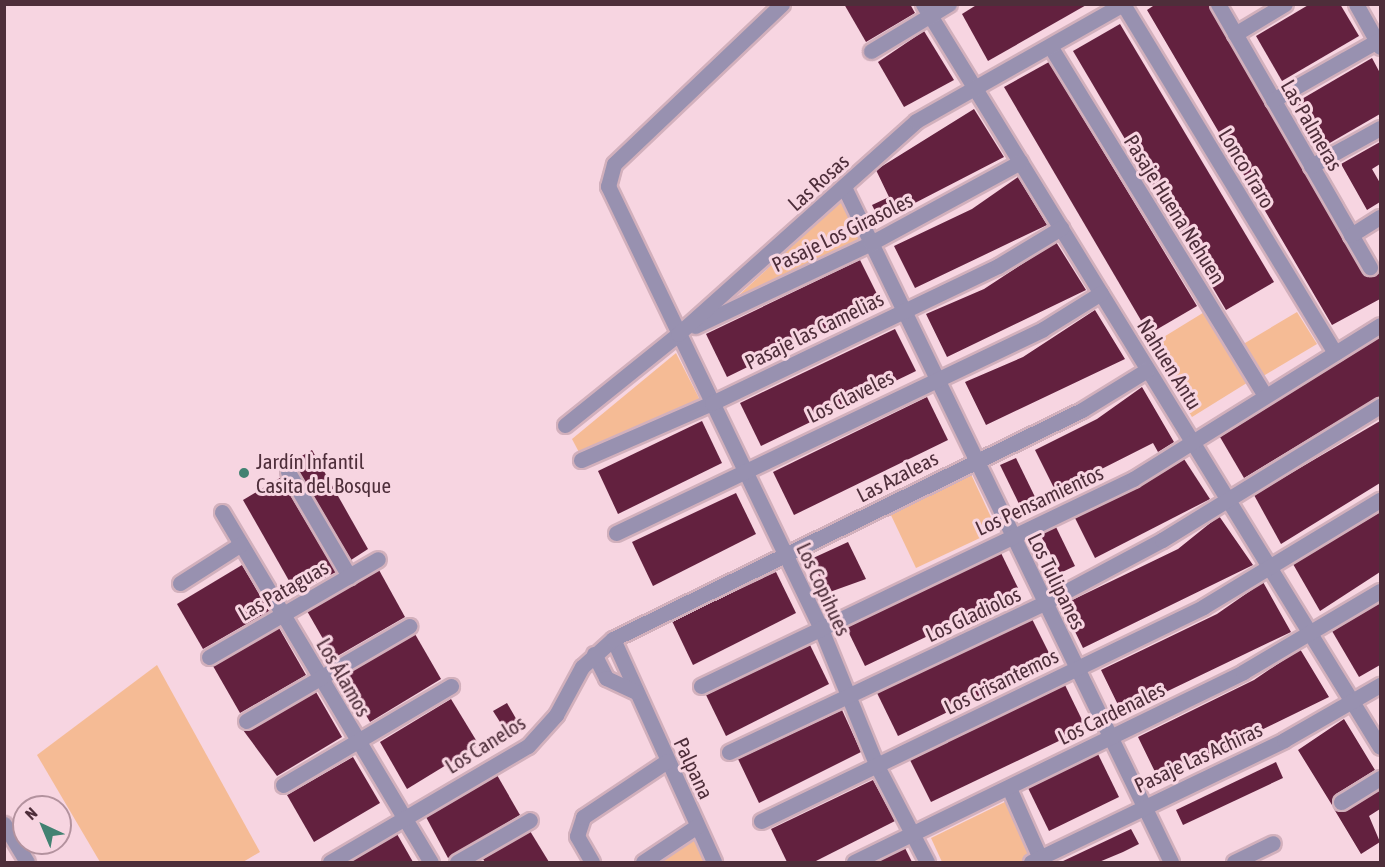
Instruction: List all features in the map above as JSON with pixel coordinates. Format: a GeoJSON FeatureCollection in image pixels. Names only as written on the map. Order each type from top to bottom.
{"type":"FeatureCollection","features":[{"type":"Feature","properties":{"kind":"street","name":"Los Copihues"},"geometry":{"type":"LineString","coordinates":[[782,4],[614,164],[608,177],[614,204],[821,629],[845,697],[877,766],[914,832],[927,862]]}},
{"type":"Feature","properties":{"kind":"street"},"geometry":{"type":"LineString","coordinates":[[871,51],[926,10],[949,4]]}},
{"type":"Feature","properties":{"kind":"street","name":"Las Rosas"},"geometry":{"type":"LineString","coordinates":[[565,424],[678,334],[916,121],[1123,4]]}},
{"type":"Feature","properties":{"kind":"street","name":"Lonco Traro"},"geometry":{"type":"LineString","coordinates":[[1123,4],[1335,353]]}},
{"type":"Feature","properties":{"kind":"street","name":"Las Palmeras"},"geometry":{"type":"LineString","coordinates":[[1218,4],[1370,267]]}},
{"type":"Feature","properties":{"kind":"street"},"geometry":{"type":"LineString","coordinates":[[1235,34],[1286,4]]}},
{"type":"Feature","properties":{"kind":"street"},"geometry":{"type":"LineString","coordinates":[[1273,100],[1379,44],[1356,4]]}},
{"type":"Feature","properties":{"kind":"street","name":"Nahuen Antu"},"geometry":{"type":"LineString","coordinates":[[926,10],[1148,370],[1194,440],[1380,747]]}},
{"type":"Feature","properties":{"kind":"street","name":"Pasaje Huena Nehuen"},"geometry":{"type":"LineString","coordinates":[[1050,46],[1265,395]]}},
{"type":"Feature","properties":{"kind":"street"},"geometry":{"type":"LineString","coordinates":[[1311,166],[1380,128]]}},
{"type":"Feature","properties":{"kind":"street","name":"Pasaje Los Girasoles"},"geometry":{"type":"LineString","coordinates":[[678,334],[871,243],[1020,162]]}},
{"type":"Feature","properties":{"kind":"street","name":"Los Tulipanes"},"geometry":{"type":"LineString","coordinates":[[844,187],[1171,862]]}},
{"type":"Feature","properties":{"kind":"street"},"geometry":{"type":"LineString","coordinates":[[1351,235],[1380,218]]}},
{"type":"Feature","properties":{"kind":"street","name":"Pasaje las Camelias"},"geometry":{"type":"LineString","coordinates":[[581,460],[712,404],[998,266],[1061,228]]}},
{"type":"Feature","properties":{"kind":"street","name":"Los Claveles"},"geometry":{"type":"LineString","coordinates":[[616,533],[1043,328],[1101,293]]}},
{"type":"Feature","properties":{"kind":"street","name":"Los Pensamientos"},"geometry":{"type":"LineString","coordinates":[[701,686],[1132,479],[1380,325]]}},
{"type":"Feature","properties":{"kind":"street","name":"Las Azaleas"},"geometry":{"type":"LineString","coordinates":[[663,613],[1082,410],[1148,370]]}},
{"type":"Feature","properties":{"kind":"street","name":"Los Gladiolos"},"geometry":{"type":"LineString","coordinates":[[729,752],[1044,603],[1229,499],[1380,406]]}},
{"type":"Feature","properties":{"kind":"street"},"geometry":{"type":"LineString","coordinates":[[288,472],[349,576]]}},
{"type":"Feature","properties":{"kind":"street","name":"Los Crisantemos"},"geometry":{"type":"LineString","coordinates":[[761,821],[1203,607],[1380,500]]}},
{"type":"Feature","properties":{"kind":"street","name":"Los Álamos"},"geometry":{"type":"LineString","coordinates":[[222,512],[431,862]]}},
{"type":"Feature","properties":{"kind":"street"},"geometry":{"type":"LineString","coordinates":[[180,583],[241,544]]}},
{"type":"Feature","properties":{"kind":"street","name":"Las Pataguas"},"geometry":{"type":"LineString","coordinates":[[209,657],[378,559]]}},
{"type":"Feature","properties":{"kind":"street","name":"Los Cardenales"},"geometry":{"type":"LineString","coordinates":[[854,862],[1243,672],[1380,591]]}},
{"type":"Feature","properties":{"kind":"street","name":"Los Canelos"},"geometry":{"type":"LineString","coordinates":[[330,862],[541,735],[594,654],[613,639],[663,613]]}},
{"type":"Feature","properties":{"kind":"street"},"geometry":{"type":"LineString","coordinates":[[246,721],[409,626]]}},
{"type":"Feature","properties":{"kind":"street","name":"Palpana"},"geometry":{"type":"LineString","coordinates":[[613,639],[714,862]]}},
{"type":"Feature","properties":{"kind":"street"},"geometry":{"type":"LineString","coordinates":[[594,654],[606,678],[636,692]]}},
{"type":"Feature","properties":{"kind":"street","name":"Pasaje Las Achiras"},"geometry":{"type":"LineString","coordinates":[[1035,860],[1353,702],[1380,685]]}},
{"type":"Feature","properties":{"kind":"street"},"geometry":{"type":"LineString","coordinates":[[283,785],[451,686]]}},
{"type":"Feature","properties":{"kind":"street"},"geometry":{"type":"LineString","coordinates":[[592,862],[577,836],[580,823],[588,812],[668,761]]}},
{"type":"Feature","properties":{"kind":"street"},"geometry":{"type":"LineString","coordinates":[[1341,802],[1380,778]]}},
{"type":"Feature","properties":{"kind":"street"},"geometry":{"type":"LineString","coordinates":[[1009,788],[1035,860]]}},
{"type":"Feature","properties":{"kind":"street"},"geometry":{"type":"LineString","coordinates":[[457,862],[530,820]]}},
{"type":"Feature","properties":{"kind":"street"},"geometry":{"type":"LineString","coordinates":[[4,824],[25,862]]}},
{"type":"Feature","properties":{"kind":"street"},"geometry":{"type":"LineString","coordinates":[[643,862],[697,826]]}},
{"type":"Feature","properties":{"kind":"street"},"geometry":{"type":"LineString","coordinates":[[1234,862],[1273,843]]}},
{"type":"Feature","properties":{"kind":"shaded area"},"geometry":{"type":"Polygon","coordinates":[[[842,200],[863,241],[727,306],[842,200]]]}},
{"type":"Feature","properties":{"kind":"shaded area"},"geometry":{"type":"Polygon","coordinates":[[[1206,311],[1250,381],[1192,417],[1149,346],[1206,311]]]}},
{"type":"Feature","properties":{"kind":"shaded area"},"geometry":{"type":"Polygon","coordinates":[[[1297,312],[1317,344],[1260,378],[1240,346],[1297,312]]]}},
{"type":"Feature","properties":{"kind":"shaded area"},"geometry":{"type":"Polygon","coordinates":[[[676,353],[701,402],[581,456],[572,439],[676,353]]]}},
{"type":"Feature","properties":{"kind":"shaded area"},"geometry":{"type":"Polygon","coordinates":[[[970,472],[997,530],[916,568],[889,511],[970,472]]]}},
{"type":"Feature","properties":{"kind":"shaded area"},"geometry":{"type":"Polygon","coordinates":[[[157,665],[260,852],[243,862],[100,862],[72,814],[72,795],[61,795],[37,755],[157,665]]]}},
{"type":"Feature","properties":{"kind":"shaded area"},"geometry":{"type":"Polygon","coordinates":[[[1015,797],[1038,862],[942,862],[931,838],[1015,797]]]}},
{"type":"Feature","properties":{"kind":"shaded area"},"geometry":{"type":"Polygon","coordinates":[[[695,833],[708,862],[651,862],[695,833]]]}},
{"type":"Feature","properties":{"kind":"building"},"geometry":{"type":"Polygon","coordinates":[[[844,4],[910,4],[915,13],[866,42],[844,4]]]}},
{"type":"Feature","properties":{"kind":"building"},"geometry":{"type":"Polygon","coordinates":[[[978,4],[1088,4],[988,61],[962,14],[978,4]]]}},
{"type":"Feature","properties":{"kind":"building"},"geometry":{"type":"Polygon","coordinates":[[[1156,4],[1208,4],[1362,272],[1371,277],[1380,268],[1380,299],[1332,325],[1147,10],[1156,4]]]}},
{"type":"Feature","properties":{"kind":"building"},"geometry":{"type":"Polygon","coordinates":[[[1310,4],[1340,4],[1359,36],[1282,81],[1256,36],[1310,4]]]}},
{"type":"Feature","properties":{"kind":"building"},"geometry":{"type":"Polygon","coordinates":[[[1120,24],[1274,282],[1226,310],[1073,51],[1120,24]]]}},
{"type":"Feature","properties":{"kind":"building"},"geometry":{"type":"Polygon","coordinates":[[[924,31],[954,80],[904,107],[878,62],[924,31]]]}},
{"type":"Feature","properties":{"kind":"building"},"geometry":{"type":"Polygon","coordinates":[[[1372,58],[1380,73],[1380,114],[1321,148],[1295,103],[1372,58]]]}},
{"type":"Feature","properties":{"kind":"building"},"geometry":{"type":"Polygon","coordinates":[[[1049,62],[1197,306],[1149,334],[1004,87],[1049,62]]]}},
{"type":"Feature","properties":{"kind":"building"},"geometry":{"type":"Polygon","coordinates":[[[974,109],[1004,157],[880,221],[872,205],[889,197],[876,170],[974,109]]]}},
{"type":"Feature","properties":{"kind":"building"},"geometry":{"type":"Polygon","coordinates":[[[1380,142],[1380,164],[1372,169],[1380,183],[1380,202],[1367,210],[1341,164],[1380,142]]]}},
{"type":"Feature","properties":{"kind":"building"},"geometry":{"type":"Polygon","coordinates":[[[1018,177],[1047,225],[915,288],[894,246],[972,209],[1018,177]]]}},
{"type":"Feature","properties":{"kind":"building"},"geometry":{"type":"Polygon","coordinates":[[[1056,242],[1086,290],[947,357],[926,314],[984,289],[1056,242]]]}},
{"type":"Feature","properties":{"kind":"building"},"geometry":{"type":"Polygon","coordinates":[[[860,260],[881,302],[727,377],[706,334],[860,260]]]}},
{"type":"Feature","properties":{"kind":"building"},"geometry":{"type":"Polygon","coordinates":[[[1095,310],[1125,359],[986,425],[965,382],[1023,357],[1095,310]]]}},
{"type":"Feature","properties":{"kind":"building"},"geometry":{"type":"Polygon","coordinates":[[[895,329],[916,371],[761,446],[740,403],[895,329]]]}},
{"type":"Feature","properties":{"kind":"building"},"geometry":{"type":"Polygon","coordinates":[[[1380,336],[1380,396],[1244,478],[1220,437],[1380,336]]]}},
{"type":"Feature","properties":{"kind":"building"},"geometry":{"type":"Polygon","coordinates":[[[1142,387],[1174,442],[1158,452],[1153,443],[1056,492],[1035,450],[1097,419],[1142,387]]]}},
{"type":"Feature","properties":{"kind":"building"},"geometry":{"type":"Polygon","coordinates":[[[927,397],[948,440],[794,515],[773,472],[927,397]]]}},
{"type":"Feature","properties":{"kind":"building"},"geometry":{"type":"Polygon","coordinates":[[[702,421],[722,463],[618,514],[598,471],[702,421]]]}},
{"type":"Feature","properties":{"kind":"building"},"geometry":{"type":"Polygon","coordinates":[[[1380,421],[1380,483],[1281,544],[1254,495],[1380,421]]]}},
{"type":"Feature","properties":{"kind":"building"},"geometry":{"type":"Polygon","coordinates":[[[312,450],[368,549],[351,560],[297,468],[295,460],[312,450]]]}},
{"type":"Feature","properties":{"kind":"building"},"geometry":{"type":"Polygon","coordinates":[[[1016,458],[1037,501],[1021,508],[1000,465],[1016,458]]]}},
{"type":"Feature","properties":{"kind":"building"},"geometry":{"type":"Polygon","coordinates":[[[1184,459],[1210,499],[1095,558],[1075,518],[1184,459]]]}},
{"type":"Feature","properties":{"kind":"building"},"geometry":{"type":"Polygon","coordinates":[[[280,478],[336,572],[296,593],[243,500],[280,478]]]}},
{"type":"Feature","properties":{"kind":"building"},"geometry":{"type":"Polygon","coordinates":[[[736,493],[756,534],[653,586],[632,542],[736,493]]]}},
{"type":"Feature","properties":{"kind":"building"},"geometry":{"type":"Polygon","coordinates":[[[1380,512],[1380,572],[1320,611],[1293,564],[1380,512]]]}},
{"type":"Feature","properties":{"kind":"building"},"geometry":{"type":"Polygon","coordinates":[[[1219,516],[1253,565],[1083,648],[1062,605],[1178,549],[1219,516]]]}},
{"type":"Feature","properties":{"kind":"building"},"geometry":{"type":"Polygon","coordinates":[[[1056,527],[1075,566],[1060,573],[1040,534],[1056,527]]]}},
{"type":"Feature","properties":{"kind":"building"},"geometry":{"type":"Polygon","coordinates":[[[848,542],[866,579],[827,593],[811,559],[848,542]]]}},
{"type":"Feature","properties":{"kind":"building"},"geometry":{"type":"Polygon","coordinates":[[[1001,553],[1020,592],[865,666],[846,627],[1001,553]]]}},
{"type":"Feature","properties":{"kind":"building"},"geometry":{"type":"Polygon","coordinates":[[[242,565],[269,611],[203,649],[177,604],[242,565]]]}},
{"type":"Feature","properties":{"kind":"building"},"geometry":{"type":"Polygon","coordinates":[[[379,570],[405,617],[334,658],[307,611],[379,570]]]}},
{"type":"Feature","properties":{"kind":"building"},"geometry":{"type":"Polygon","coordinates":[[[776,572],[796,613],[693,665],[672,621],[776,572]]]}},
{"type":"Feature","properties":{"kind":"building"},"geometry":{"type":"Polygon","coordinates":[[[1263,582],[1291,632],[1122,713],[1101,670],[1217,614],[1263,582]]]}},
{"type":"Feature","properties":{"kind":"building"},"geometry":{"type":"Polygon","coordinates":[[[1380,602],[1380,665],[1359,677],[1332,631],[1380,602]]]}},
{"type":"Feature","properties":{"kind":"building"},"geometry":{"type":"Polygon","coordinates":[[[1032,619],[1053,661],[898,736],[877,693],[1032,619]]]}},
{"type":"Feature","properties":{"kind":"building"},"geometry":{"type":"Polygon","coordinates":[[[279,628],[306,675],[240,713],[213,666],[279,628]]]}},
{"type":"Feature","properties":{"kind":"building"},"geometry":{"type":"Polygon","coordinates":[[[415,634],[441,679],[370,722],[343,676],[415,634]]]}},
{"type":"Feature","properties":{"kind":"building"},"geometry":{"type":"Polygon","coordinates":[[[810,645],[829,684],[726,736],[706,695],[810,645]]]}},
{"type":"Feature","properties":{"kind":"building"},"geometry":{"type":"Polygon","coordinates":[[[1300,649],[1329,697],[1159,780],[1138,737],[1254,680],[1300,649]]]}},
{"type":"Feature","properties":{"kind":"building"},"geometry":{"type":"Polygon","coordinates":[[[1065,685],[1086,728],[931,802],[910,760],[1065,685]]]}},
{"type":"Feature","properties":{"kind":"building"},"geometry":{"type":"Polygon","coordinates":[[[316,692],[342,737],[277,776],[243,730],[316,692]]]}},
{"type":"Feature","properties":{"kind":"building"},"geometry":{"type":"Polygon","coordinates":[[[451,699],[479,745],[407,789],[380,742],[451,699]]]}},
{"type":"Feature","properties":{"kind":"building"},"geometry":{"type":"Polygon","coordinates":[[[507,703],[518,722],[505,730],[493,711],[507,703]]]}},
{"type":"Feature","properties":{"kind":"building"},"geometry":{"type":"Polygon","coordinates":[[[842,710],[861,752],[759,803],[738,759],[842,710]]]}},
{"type":"Feature","properties":{"kind":"building"},"geometry":{"type":"Polygon","coordinates":[[[1344,719],[1375,770],[1336,794],[1332,805],[1298,750],[1344,719]]]}},
{"type":"Feature","properties":{"kind":"building"},"geometry":{"type":"Polygon","coordinates":[[[1098,754],[1119,797],[1049,831],[1028,788],[1098,754]]]}},
{"type":"Feature","properties":{"kind":"building"},"geometry":{"type":"Polygon","coordinates":[[[353,757],[380,803],[314,842],[287,795],[353,757]]]}},
{"type":"Feature","properties":{"kind":"building"},"geometry":{"type":"Polygon","coordinates":[[[1276,762],[1283,778],[1183,825],[1176,810],[1276,762]]]}},
{"type":"Feature","properties":{"kind":"building"},"geometry":{"type":"Polygon","coordinates":[[[497,775],[520,815],[448,858],[426,817],[497,775]]]}},
{"type":"Feature","properties":{"kind":"building"},"geometry":{"type":"Polygon","coordinates":[[[873,780],[895,821],[814,862],[787,862],[771,829],[873,780]]]}},
{"type":"Feature","properties":{"kind":"building"},"geometry":{"type":"Polygon","coordinates":[[[1380,789],[1380,809],[1369,816],[1380,842],[1361,854],[1334,809],[1346,811],[1380,789]]]}},
{"type":"Feature","properties":{"kind":"building"},"geometry":{"type":"Polygon","coordinates":[[[1131,829],[1139,844],[1123,852],[1099,862],[1061,862],[1131,829]]]}},
{"type":"Feature","properties":{"kind":"building"},"geometry":{"type":"Polygon","coordinates":[[[530,831],[549,862],[485,862],[483,859],[530,831]]]}},
{"type":"Feature","properties":{"kind":"building"},"geometry":{"type":"Polygon","coordinates":[[[397,834],[413,862],[348,862],[397,834]]]}},
{"type":"Feature","properties":{"kind":"building"},"geometry":{"type":"Polygon","coordinates":[[[905,848],[912,862],[875,862],[905,848]]]}},
{"type":"Feature","properties":{"kind":"place","name":"Jardín Infantil Casita del Bosque"},"geometry":{"type":"Point","coordinates":[244,473]}}]}
